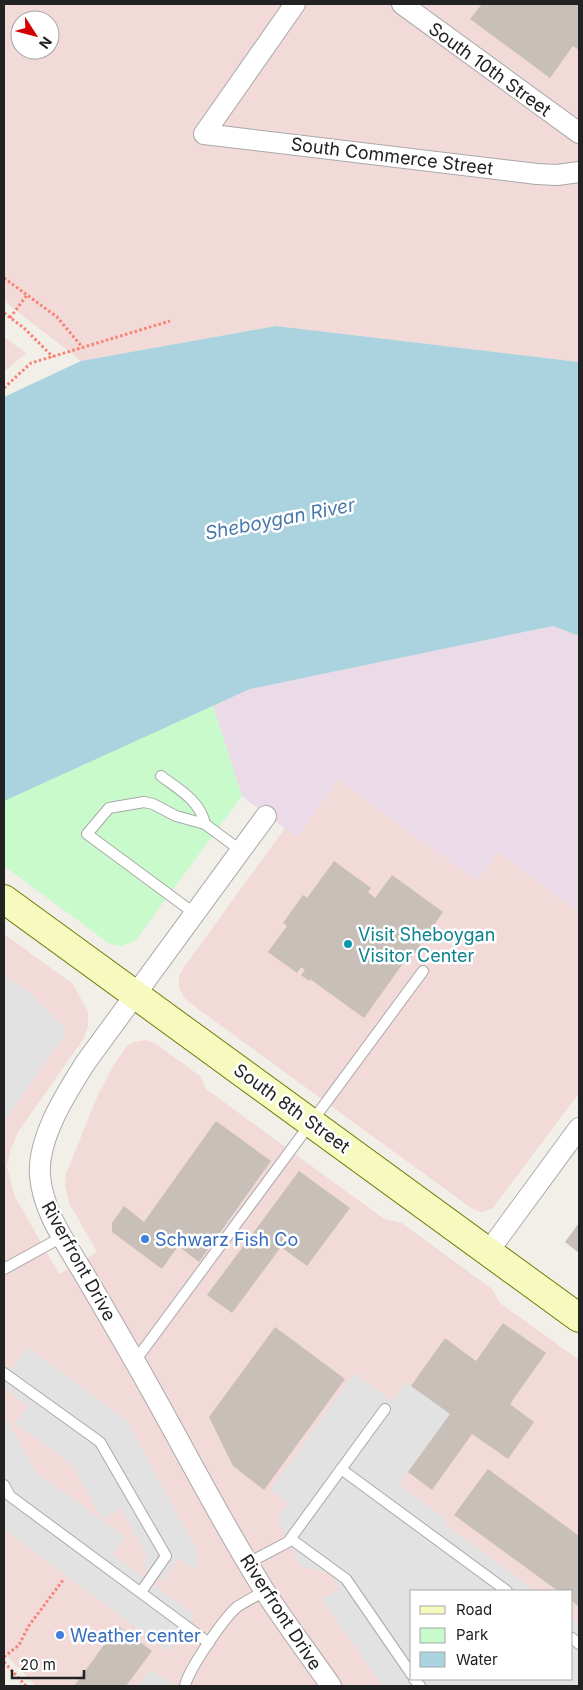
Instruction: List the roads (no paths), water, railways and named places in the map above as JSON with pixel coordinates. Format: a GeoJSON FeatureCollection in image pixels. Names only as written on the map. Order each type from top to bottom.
{"type":"FeatureCollection","features":[{"type":"Feature","properties":{"kind":"main road","name":"South 8th Street"},"geometry":{"type":"LineString","coordinates":[[4,899],[579,1318]]}},
{"type":"Feature","properties":{"kind":"street","name":"South Commerce Street"},"geometry":{"type":"LineString","coordinates":[[295,4],[204,134],[552,175],[579,172]]}},
{"type":"Feature","properties":{"kind":"street","name":"South 10th Street"},"geometry":{"type":"LineString","coordinates":[[402,4],[579,133]]}},
{"type":"Feature","properties":{"kind":"street","name":"Riverfront Drive"},"geometry":{"type":"LineString","coordinates":[[266,816],[134,994],[73,1082],[57,1114],[42,1153],[40,1168],[44,1196],[62,1237],[135,1361],[248,1563],[265,1591],[331,1686]]}},
{"type":"Feature","properties":{"kind":"street"},"geometry":{"type":"LineString","coordinates":[[488,1252],[579,1128]]}},
{"type":"Feature","properties":{"kind":"lane"},"geometry":{"type":"LineString","coordinates":[[161,776],[192,800],[203,815],[205,824]]}},
{"type":"Feature","properties":{"kind":"lane"},"geometry":{"type":"LineString","coordinates":[[194,913],[86,834],[109,808],[144,802],[153,804],[190,822],[205,824],[240,850]]}},
{"type":"Feature","properties":{"kind":"lane"},"geometry":{"type":"LineString","coordinates":[[135,1361],[423,971]]}},
{"type":"Feature","properties":{"kind":"lane"},"geometry":{"type":"LineString","coordinates":[[4,1269],[62,1237]]}},
{"type":"Feature","properties":{"kind":"lane"},"geometry":{"type":"LineString","coordinates":[[4,1373],[100,1442],[166,1556],[140,1592]]}},
{"type":"Feature","properties":{"kind":"lane"},"geometry":{"type":"LineString","coordinates":[[248,1563],[282,1547],[291,1539],[385,1409]]}},
{"type":"Feature","properties":{"kind":"lane"},"geometry":{"type":"LineString","coordinates":[[341,1469],[506,1590]]}},
{"type":"Feature","properties":{"kind":"lane"},"geometry":{"type":"LineString","coordinates":[[4,1485],[10,1496],[209,1643]]}},
{"type":"Feature","properties":{"kind":"lane"},"geometry":{"type":"LineString","coordinates":[[291,1539],[346,1579],[410,1672]]}},
{"type":"Feature","properties":{"kind":"lane"},"geometry":{"type":"LineString","coordinates":[[186,1686],[189,1672],[235,1610],[265,1591]]}},
{"type":"Feature","properties":{"kind":"water","name":"Sheboygan River"},"geometry":{"type":"Polygon","coordinates":[[[276,326],[579,362],[579,636],[553,626],[250,689],[4,801],[4,397],[81,361],[276,326]]]}},
{"type":"Feature","properties":{"kind":"place","name":"Visit Sheboygan Visitor Center"},"geometry":{"type":"Point","coordinates":[348,944]}},
{"type":"Feature","properties":{"kind":"place","name":"Schwarz Fish Co"},"geometry":{"type":"Point","coordinates":[145,1239]}},
{"type":"Feature","properties":{"kind":"place","name":"Weather center"},"geometry":{"type":"Point","coordinates":[60,1635]}}]}
